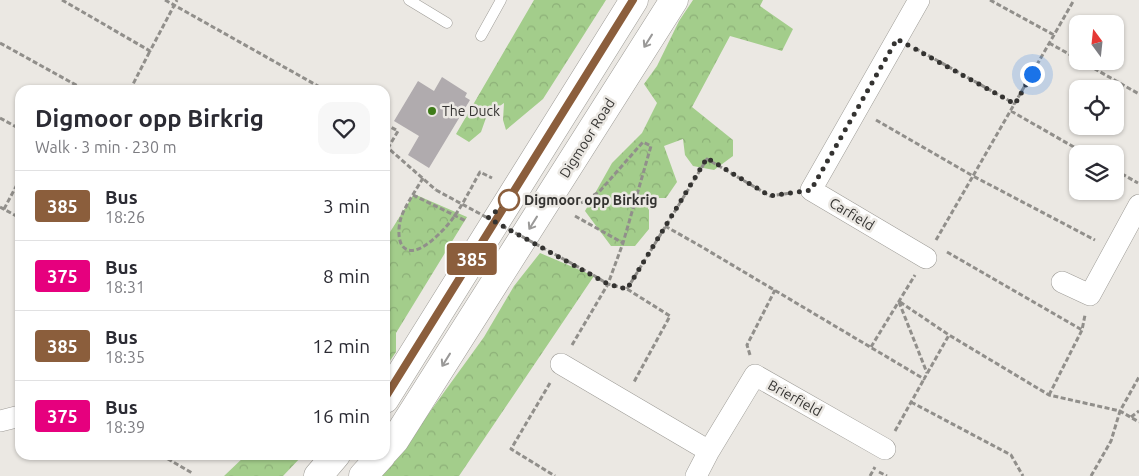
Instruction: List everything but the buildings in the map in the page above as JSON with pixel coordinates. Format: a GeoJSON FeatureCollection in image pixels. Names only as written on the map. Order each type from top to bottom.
{"type":"FeatureCollection","features":[{"type":"Feature","properties":{"kind":"street"},"geometry":{"type":"LineString","coordinates":[[390,390],[634,0]]}},
{"type":"Feature","properties":{"kind":"street","name":"Digmoor Road"},"geometry":{"type":"LineString","coordinates":[[390,446],[674,0]]}},
{"type":"Feature","properties":{"kind":"street"},"geometry":{"type":"LineString","coordinates":[[811,190],[919,0]]}},
{"type":"Feature","properties":{"kind":"street","name":"Carfield"},"geometry":{"type":"LineString","coordinates":[[811,190],[930,251]]}},
{"type":"Feature","properties":{"kind":"street"},"geometry":{"type":"LineString","coordinates":[[1062,282],[1090,294],[1139,205]]}},
{"type":"Feature","properties":{"kind":"street"},"geometry":{"type":"LineString","coordinates":[[561,364],[710,451]]}},
{"type":"Feature","properties":{"kind":"street","name":"Brierfield"},"geometry":{"type":"LineString","coordinates":[[696,476],[755,375],[885,449]]}},
{"type":"Feature","properties":{"kind":"street"},"geometry":{"type":"LineString","coordinates":[[0,421],[15,417]]}},
{"type":"Feature","properties":{"kind":"street"},"geometry":{"type":"LineString","coordinates":[[318,476],[332,460]]}},
{"type":"Feature","properties":{"kind":"street"},"geometry":{"type":"LineString","coordinates":[[364,476],[378,460]]}},
{"type":"Feature","properties":{"kind":"lane"},"geometry":{"type":"LineString","coordinates":[[409,0],[447,24]]}},
{"type":"Feature","properties":{"kind":"lane"},"geometry":{"type":"LineString","coordinates":[[481,36],[501,0]]}},
{"type":"Feature","properties":{"kind":"path"},"geometry":{"type":"LineString","coordinates":[[62,0],[150,50]]}},
{"type":"Feature","properties":{"kind":"path"},"geometry":{"type":"LineString","coordinates":[[165,0],[316,85]]}},
{"type":"Feature","properties":{"kind":"path"},"geometry":{"type":"LineString","coordinates":[[132,85],[177,0]]}},
{"type":"Feature","properties":{"kind":"path"},"geometry":{"type":"LineString","coordinates":[[990,0],[1054,35]]}},
{"type":"Feature","properties":{"kind":"path"},"geometry":{"type":"LineString","coordinates":[[871,347],[930,251],[1074,0]]}},
{"type":"Feature","properties":{"kind":"path"},"geometry":{"type":"LineString","coordinates":[[897,39],[1015,104]]}},
{"type":"Feature","properties":{"kind":"path"},"geometry":{"type":"LineString","coordinates":[[0,43],[76,85]]}},
{"type":"Feature","properties":{"kind":"path"},"geometry":{"type":"LineString","coordinates":[[1049,43],[1069,54]]}},
{"type":"Feature","properties":{"kind":"path"},"geometry":{"type":"LineString","coordinates":[[1097,70],[1139,94]]}},
{"type":"Feature","properties":{"kind":"path"},"geometry":{"type":"LineString","coordinates":[[858,110],[973,176],[1115,250]]}},
{"type":"Feature","properties":{"kind":"path"},"geometry":{"type":"LineString","coordinates":[[1011,111],[1070,145]]}},
{"type":"Feature","properties":{"kind":"path"},"geometry":{"type":"LineString","coordinates":[[0,118],[15,126]]}},
{"type":"Feature","properties":{"kind":"path"},"geometry":{"type":"LineString","coordinates":[[390,127],[398,131],[390,145]]}},
{"type":"Feature","properties":{"kind":"path"},"geometry":{"type":"LineString","coordinates":[[581,203],[599,192],[643,142],[651,146],[623,243],[608,284]]}},
{"type":"Feature","properties":{"kind":"path"},"geometry":{"type":"LineString","coordinates":[[390,150],[436,190],[608,284],[627,289],[670,316],[624,400]]}},
{"type":"Feature","properties":{"kind":"path"},"geometry":{"type":"LineString","coordinates":[[627,289],[707,158],[770,196],[811,190]]}},
{"type":"Feature","properties":{"kind":"path"},"geometry":{"type":"LineString","coordinates":[[422,178],[401,216],[399,237],[402,246],[408,250],[416,250],[424,246],[441,232],[455,215],[480,172],[492,178]]}},
{"type":"Feature","properties":{"kind":"path"},"geometry":{"type":"LineString","coordinates":[[1124,175],[1139,184]]}},
{"type":"Feature","properties":{"kind":"path"},"geometry":{"type":"LineString","coordinates":[[15,187],[2,208],[15,215]]}},
{"type":"Feature","properties":{"kind":"path"},"geometry":{"type":"LineString","coordinates":[[413,195],[467,221]]}},
{"type":"Feature","properties":{"kind":"path"},"geometry":{"type":"LineString","coordinates":[[575,216],[623,243]]}},
{"type":"Feature","properties":{"kind":"path"},"geometry":{"type":"LineString","coordinates":[[665,226],[924,379]]}},
{"type":"Feature","properties":{"kind":"path"},"geometry":{"type":"LineString","coordinates":[[930,251],[1082,330]]}},
{"type":"Feature","properties":{"kind":"path"},"geometry":{"type":"LineString","coordinates":[[755,375],[747,345],[775,290]]}},
{"type":"Feature","properties":{"kind":"path"},"geometry":{"type":"LineString","coordinates":[[1049,395],[1082,330],[1090,294]]}},
{"type":"Feature","properties":{"kind":"path"},"geometry":{"type":"LineString","coordinates":[[899,302],[949,335],[1049,395],[1120,411],[1139,422]]}},
{"type":"Feature","properties":{"kind":"path"},"geometry":{"type":"LineString","coordinates":[[899,302],[927,373]]}},
{"type":"Feature","properties":{"kind":"path"},"geometry":{"type":"LineString","coordinates":[[870,476],[949,335]]}},
{"type":"Feature","properties":{"kind":"path"},"geometry":{"type":"LineString","coordinates":[[1091,476],[1111,441],[1120,411],[1139,377]]}},
{"type":"Feature","properties":{"kind":"path"},"geometry":{"type":"LineString","coordinates":[[911,402],[1011,455],[1023,476]]}},
{"type":"Feature","properties":{"kind":"path"},"geometry":{"type":"LineString","coordinates":[[1132,418],[1139,411]]}},
{"type":"Feature","properties":{"kind":"path"},"geometry":{"type":"LineString","coordinates":[[170,460],[192,473]]}},
{"type":"Feature","properties":{"kind":"green space"},"geometry":{"type":"Polygon","coordinates":[[[534,0],[606,0],[543,99],[506,130],[503,120],[504,103],[487,115],[481,132],[469,142],[456,134],[534,0]]]}},
{"type":"Feature","properties":{"kind":"green space"},"geometry":{"type":"Polygon","coordinates":[[[693,0],[763,0],[760,6],[793,29],[782,51],[730,36],[692,107],[733,140],[733,156],[714,170],[693,166],[685,155],[683,139],[664,146],[677,182],[666,198],[649,198],[649,229],[635,246],[611,246],[585,211],[612,163],[642,133],[657,103],[644,84],[657,66],[679,21],[693,0]]]}},
{"type":"Feature","properties":{"kind":"green space"},"geometry":{"type":"Polygon","coordinates":[[[414,194],[467,217],[396,333],[396,352],[390,361],[390,232],[414,194]]]}},
{"type":"Feature","properties":{"kind":"green space"},"geometry":{"type":"Polygon","coordinates":[[[540,253],[594,276],[459,476],[375,476],[408,442],[484,337],[514,286],[540,253]]]}},
{"type":"Feature","properties":{"kind":"green space"},"geometry":{"type":"Polygon","coordinates":[[[241,460],[298,460],[283,476],[224,476],[241,460]]]}},
{"type":"Feature","properties":{"kind":"bus line","name":"385"},"geometry":{"type":"LineString","coordinates":[[390,390],[633,0]]}},
{"type":"Feature","properties":{"kind":"place","name":"The Duck"},"geometry":{"type":"Point","coordinates":[432,111]}},
{"type":"Feature","properties":{"kind":"place","name":"Digmoor opp Birkrig"},"geometry":{"type":"Point","coordinates":[509,200]}},
{"type":"Feature","properties":{"kind":"route"},"geometry":{"type":"LineString","coordinates":[[509,200],[488,218],[608,284],[627,289],[707,158],[770,196],[811,190],[897,39],[1015,104],[1032,74]]}}]}
